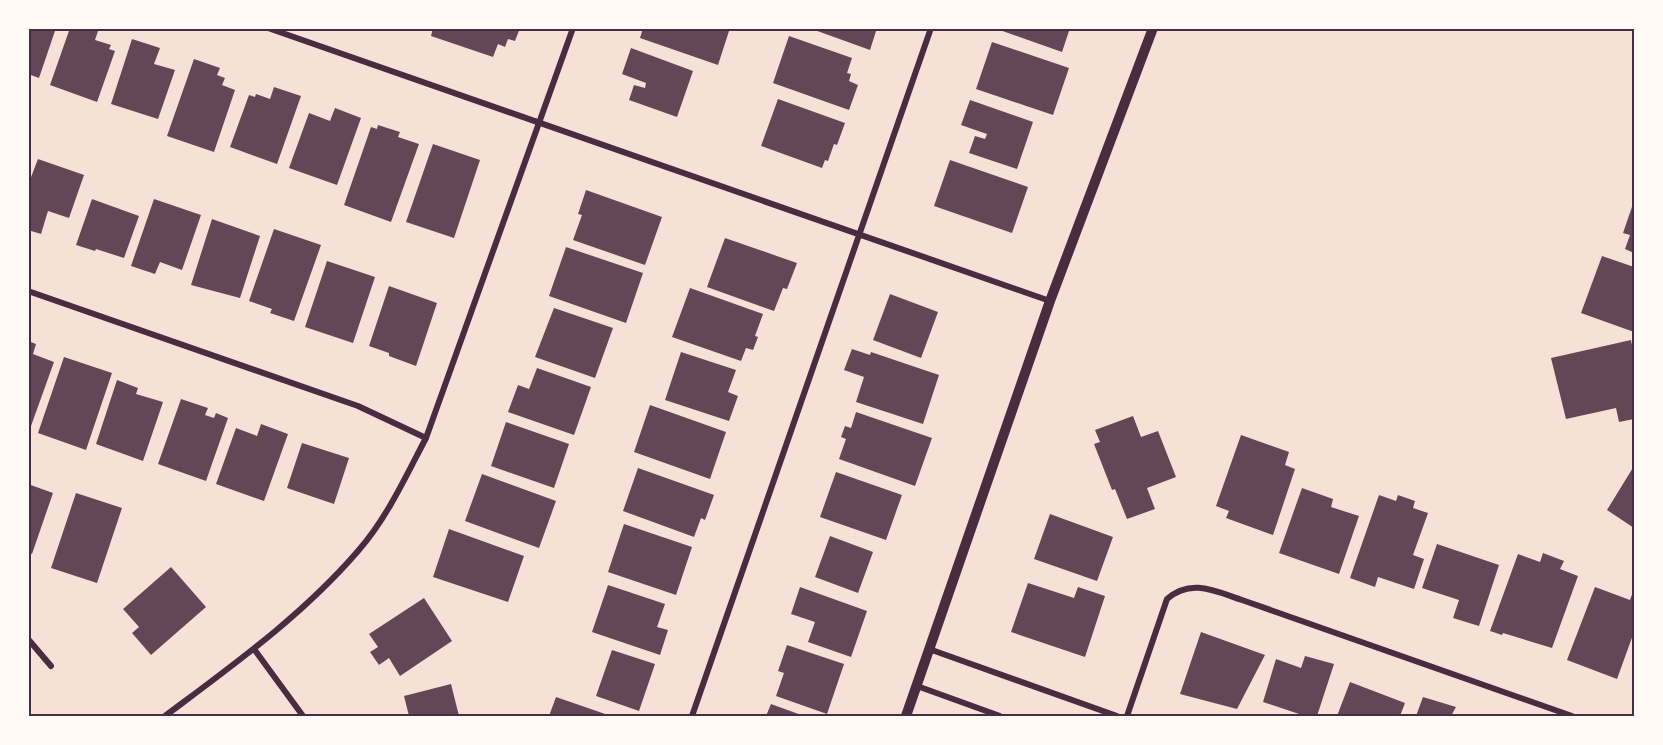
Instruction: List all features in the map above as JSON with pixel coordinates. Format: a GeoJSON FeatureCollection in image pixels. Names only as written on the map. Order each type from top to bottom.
{"type":"FeatureCollection","features":[{"type":"Feature","properties":{"kind":"street"},"geometry":{"type":"LineString","coordinates":[[268,28],[1050,301]]}},
{"type":"Feature","properties":{"kind":"street"},"geometry":{"type":"LineString","coordinates":[[165,717],[254,650],[303,608],[359,550],[393,501],[426,438],[573,28]]}},
{"type":"Feature","properties":{"kind":"street"},"geometry":{"type":"LineString","coordinates":[[692,717],[931,28]]}},
{"type":"Feature","properties":{"kind":"street"},"geometry":{"type":"LineString","coordinates":[[906,717],[1050,301],[1153,28]]}},
{"type":"Feature","properties":{"kind":"street"},"geometry":{"type":"LineString","coordinates":[[28,291],[358,406],[426,438]]}},
{"type":"Feature","properties":{"kind":"street"},"geometry":{"type":"LineString","coordinates":[[1126,717],[1167,599],[1176,591],[1191,587],[1242,600],[1572,717]]}},
{"type":"Feature","properties":{"kind":"street"},"geometry":{"type":"LineString","coordinates":[[28,639],[51,666]]}},
{"type":"Feature","properties":{"kind":"street"},"geometry":{"type":"LineString","coordinates":[[929,649],[1117,717]]}},
{"type":"Feature","properties":{"kind":"street"},"geometry":{"type":"LineString","coordinates":[[254,650],[303,717]]}},
{"type":"Feature","properties":{"kind":"street"},"geometry":{"type":"LineString","coordinates":[[916,686],[1000,717]]}},
{"type":"Feature","properties":{"kind":"building"},"geometry":{"type":"Polygon","coordinates":[[[28,28],[56,28],[39,78],[28,74],[28,28]]]}},
{"type":"Feature","properties":{"kind":"building"},"geometry":{"type":"Polygon","coordinates":[[[70,28],[99,28],[95,40],[111,45],[109,49],[115,51],[97,102],[50,85],[70,28]]]}},
{"type":"Feature","properties":{"kind":"building"},"geometry":{"type":"Polygon","coordinates":[[[433,28],[520,28],[515,41],[508,39],[505,47],[498,44],[493,57],[431,36],[433,28]]]}},
{"type":"Feature","properties":{"kind":"building"},"geometry":{"type":"Polygon","coordinates":[[[643,28],[730,28],[718,65],[640,38],[643,28]]]}},
{"type":"Feature","properties":{"kind":"building"},"geometry":{"type":"Polygon","coordinates":[[[809,28],[877,28],[870,50],[809,28]]]}},
{"type":"Feature","properties":{"kind":"building"},"geometry":{"type":"Polygon","coordinates":[[[994,28],[1070,28],[1062,52],[994,28]]]}},
{"type":"Feature","properties":{"kind":"building"},"geometry":{"type":"Polygon","coordinates":[[[789,36],[852,58],[847,73],[851,74],[849,81],[858,85],[849,110],[773,83],[789,36]]]}},
{"type":"Feature","properties":{"kind":"building"},"geometry":{"type":"Polygon","coordinates":[[[132,39],[160,48],[154,64],[175,70],[158,119],[111,104],[132,39]]]}},
{"type":"Feature","properties":{"kind":"building"},"geometry":{"type":"Polygon","coordinates":[[[992,42],[1069,68],[1053,115],[976,89],[992,42]]]}},
{"type":"Feature","properties":{"kind":"building"},"geometry":{"type":"Polygon","coordinates":[[[631,48],[693,71],[677,117],[629,100],[634,85],[645,88],[646,83],[622,74],[631,48]]]}},
{"type":"Feature","properties":{"kind":"building"},"geometry":{"type":"Polygon","coordinates":[[[194,59],[220,68],[217,75],[225,78],[222,85],[235,90],[214,152],[167,136],[194,59]]]}},
{"type":"Feature","properties":{"kind":"building"},"geometry":{"type":"Polygon","coordinates":[[[274,87],[301,96],[277,164],[230,147],[249,95],[255,97],[256,94],[270,99],[274,87]]]}},
{"type":"Feature","properties":{"kind":"building"},"geometry":{"type":"Polygon","coordinates":[[[778,99],[845,123],[837,145],[834,144],[828,161],[825,160],[822,168],[761,146],[778,99]]]}},
{"type":"Feature","properties":{"kind":"building"},"geometry":{"type":"Polygon","coordinates":[[[970,100],[1033,122],[1017,169],[969,153],[975,136],[985,139],[987,134],[961,125],[970,100]]]}},
{"type":"Feature","properties":{"kind":"building"},"geometry":{"type":"Polygon","coordinates":[[[335,108],[361,118],[337,185],[289,168],[309,113],[330,121],[335,108]]]}},
{"type":"Feature","properties":{"kind":"building"},"geometry":{"type":"Polygon","coordinates":[[[378,125],[400,132],[398,137],[419,144],[391,222],[344,205],[371,127],[377,129],[378,125]]]}},
{"type":"Feature","properties":{"kind":"building"},"geometry":{"type":"Polygon","coordinates":[[[433,144],[480,160],[454,238],[406,222],[433,144]]]}},
{"type":"Feature","properties":{"kind":"building"},"geometry":{"type":"Polygon","coordinates":[[[38,159],[84,175],[69,218],[48,211],[41,234],[28,230],[28,185],[38,159]]]}},
{"type":"Feature","properties":{"kind":"building"},"geometry":{"type":"Polygon","coordinates":[[[950,160],[1028,187],[1012,233],[934,206],[950,160]]]}},
{"type":"Feature","properties":{"kind":"building"},"geometry":{"type":"Polygon","coordinates":[[[586,190],[662,217],[645,265],[573,240],[582,215],[578,214],[586,190]]]}},
{"type":"Feature","properties":{"kind":"building"},"geometry":{"type":"Polygon","coordinates":[[[92,199],[139,216],[124,258],[76,245],[92,199]]]}},
{"type":"Feature","properties":{"kind":"building"},"geometry":{"type":"Polygon","coordinates":[[[154,199],[201,215],[182,270],[160,262],[155,274],[131,266],[154,199]]]}},
{"type":"Feature","properties":{"kind":"building"},"geometry":{"type":"Polygon","coordinates":[[[1634,201],[1634,253],[1625,249],[1630,235],[1623,233],[1634,201]]]}},
{"type":"Feature","properties":{"kind":"building"},"geometry":{"type":"Polygon","coordinates":[[[212,219],[260,236],[240,298],[191,285],[212,219]]]}},
{"type":"Feature","properties":{"kind":"building"},"geometry":{"type":"Polygon","coordinates":[[[274,229],[321,245],[294,321],[270,313],[272,309],[249,301],[274,229]]]}},
{"type":"Feature","properties":{"kind":"building"},"geometry":{"type":"Polygon","coordinates":[[[725,238],[797,263],[787,289],[783,288],[774,311],[707,287],[725,238]]]}},
{"type":"Feature","properties":{"kind":"building"},"geometry":{"type":"Polygon","coordinates":[[[566,247],[643,273],[626,323],[549,296],[566,247]]]}},
{"type":"Feature","properties":{"kind":"building"},"geometry":{"type":"Polygon","coordinates":[[[1602,256],[1634,267],[1634,332],[1581,313],[1602,256]]]}},
{"type":"Feature","properties":{"kind":"building"},"geometry":{"type":"Polygon","coordinates":[[[327,261],[375,277],[353,343],[305,327],[327,261]]]}},
{"type":"Feature","properties":{"kind":"building"},"geometry":{"type":"Polygon","coordinates":[[[389,286],[437,303],[416,366],[369,346],[389,286]]]}},
{"type":"Feature","properties":{"kind":"building"},"geometry":{"type":"Polygon","coordinates":[[[690,288],[763,314],[755,336],[758,337],[753,350],[746,348],[741,361],[672,337],[690,288]]]}},
{"type":"Feature","properties":{"kind":"building"},"geometry":{"type":"Polygon","coordinates":[[[890,294],[938,312],[921,358],[873,340],[890,294]]]}},
{"type":"Feature","properties":{"kind":"building"},"geometry":{"type":"Polygon","coordinates":[[[554,308],[613,328],[595,378],[535,357],[554,308]]]}},
{"type":"Feature","properties":{"kind":"building"},"geometry":{"type":"Polygon","coordinates":[[[1631,340],[1634,355],[1634,419],[1619,422],[1616,408],[1566,419],[1551,358],[1631,340]]]}},
{"type":"Feature","properties":{"kind":"building"},"geometry":{"type":"Polygon","coordinates":[[[28,341],[36,344],[33,354],[54,362],[31,426],[28,425],[28,341]]]}},
{"type":"Feature","properties":{"kind":"building"},"geometry":{"type":"Polygon","coordinates":[[[852,349],[870,355],[871,352],[939,375],[923,424],[856,402],[864,377],[844,370],[852,349]]]}},
{"type":"Feature","properties":{"kind":"building"},"geometry":{"type":"Polygon","coordinates":[[[681,352],[736,370],[728,392],[738,396],[729,421],[665,400],[681,352]]]}},
{"type":"Feature","properties":{"kind":"building"},"geometry":{"type":"Polygon","coordinates":[[[64,357],[112,373],[86,450],[38,433],[64,357]]]}},
{"type":"Feature","properties":{"kind":"building"},"geometry":{"type":"Polygon","coordinates":[[[537,368],[591,387],[574,435],[508,412],[518,385],[529,389],[537,368]]]}},
{"type":"Feature","properties":{"kind":"building"},"geometry":{"type":"Polygon","coordinates":[[[117,380],[138,388],[136,394],[163,402],[143,461],[96,444],[117,380]]]}},
{"type":"Feature","properties":{"kind":"building"},"geometry":{"type":"Polygon","coordinates":[[[181,399],[208,408],[205,415],[214,418],[216,413],[228,418],[206,481],[158,464],[181,399]]]}},
{"type":"Feature","properties":{"kind":"building"},"geometry":{"type":"Polygon","coordinates":[[[650,405],[726,432],[710,479],[634,452],[650,405]]]}},
{"type":"Feature","properties":{"kind":"building"},"geometry":{"type":"Polygon","coordinates":[[[856,412],[932,438],[915,486],[839,459],[846,439],[841,437],[845,426],[851,428],[856,412]]]}},
{"type":"Feature","properties":{"kind":"building"},"geometry":{"type":"Polygon","coordinates":[[[1133,416],[1141,437],[1158,431],[1176,477],[1147,488],[1155,509],[1127,519],[1115,489],[1112,490],[1094,444],[1100,442],[1095,430],[1133,416]]]}},
{"type":"Feature","properties":{"kind":"building"},"geometry":{"type":"Polygon","coordinates":[[[506,422],[569,444],[554,488],[491,466],[506,422]]]}},
{"type":"Feature","properties":{"kind":"building"},"geometry":{"type":"Polygon","coordinates":[[[261,424],[288,434],[264,501],[216,484],[236,428],[257,436],[261,424]]]}},
{"type":"Feature","properties":{"kind":"building"},"geometry":{"type":"Polygon","coordinates":[[[1241,435],[1289,452],[1285,465],[1295,469],[1273,535],[1226,518],[1229,511],[1216,506],[1241,435]]]}},
{"type":"Feature","properties":{"kind":"building"},"geometry":{"type":"Polygon","coordinates":[[[302,443],[349,458],[334,504],[287,488],[302,443]]]}},
{"type":"Feature","properties":{"kind":"building"},"geometry":{"type":"Polygon","coordinates":[[[1634,466],[1634,528],[1607,510],[1634,466]]]}},
{"type":"Feature","properties":{"kind":"building"},"geometry":{"type":"Polygon","coordinates":[[[638,468],[714,495],[705,520],[701,518],[694,537],[623,511],[638,468]]]}},
{"type":"Feature","properties":{"kind":"building"},"geometry":{"type":"Polygon","coordinates":[[[836,472],[902,495],[886,540],[820,517],[836,472]]]}},
{"type":"Feature","properties":{"kind":"building"},"geometry":{"type":"Polygon","coordinates":[[[482,474],[556,501],[539,548],[465,521],[482,474]]]}},
{"type":"Feature","properties":{"kind":"building"},"geometry":{"type":"Polygon","coordinates":[[[28,484],[53,493],[32,554],[28,552],[28,484]]]}},
{"type":"Feature","properties":{"kind":"building"},"geometry":{"type":"Polygon","coordinates":[[[1302,488],[1333,499],[1331,507],[1359,516],[1339,574],[1279,553],[1302,488]]]}},
{"type":"Feature","properties":{"kind":"building"},"geometry":{"type":"Polygon","coordinates":[[[76,493],[122,508],[97,583],[51,568],[76,493]]]}},
{"type":"Feature","properties":{"kind":"building"},"geometry":{"type":"Polygon","coordinates":[[[1379,495],[1396,501],[1398,495],[1415,501],[1413,508],[1428,513],[1413,555],[1424,559],[1414,589],[1378,577],[1375,587],[1350,578],[1379,495]]]}},
{"type":"Feature","properties":{"kind":"building"},"geometry":{"type":"Polygon","coordinates":[[[1050,514],[1113,537],[1097,581],[1034,559],[1050,514]]]}},
{"type":"Feature","properties":{"kind":"building"},"geometry":{"type":"Polygon","coordinates":[[[624,524],[692,547],[676,595],[608,572],[624,524]]]}},
{"type":"Feature","properties":{"kind":"building"},"geometry":{"type":"Polygon","coordinates":[[[449,529],[524,556],[508,602],[433,577],[449,529]]]}},
{"type":"Feature","properties":{"kind":"building"},"geometry":{"type":"Polygon","coordinates":[[[830,536],[873,552],[858,593],[815,577],[830,536]]]}},
{"type":"Feature","properties":{"kind":"building"},"geometry":{"type":"Polygon","coordinates":[[[1437,544],[1499,565],[1479,626],[1453,618],[1459,600],[1422,588],[1437,544]]]}},
{"type":"Feature","properties":{"kind":"building"},"geometry":{"type":"Polygon","coordinates":[[[1543,553],[1564,561],[1560,569],[1578,576],[1552,648],[1490,631],[1518,554],[1540,562],[1543,553]]]}},
{"type":"Feature","properties":{"kind":"building"},"geometry":{"type":"Polygon","coordinates":[[[171,567],[206,607],[151,655],[132,633],[139,627],[123,609],[171,567]]]}},
{"type":"Feature","properties":{"kind":"building"},"geometry":{"type":"Polygon","coordinates":[[[1028,583],[1074,598],[1078,587],[1105,596],[1085,657],[1011,632],[1028,583]]]}},
{"type":"Feature","properties":{"kind":"building"},"geometry":{"type":"Polygon","coordinates":[[[608,585],[665,604],[657,627],[668,630],[660,655],[592,632],[608,585]]]}},
{"type":"Feature","properties":{"kind":"building"},"geometry":{"type":"Polygon","coordinates":[[[800,587],[867,611],[851,657],[808,642],[815,622],[791,614],[800,587]]]}},
{"type":"Feature","properties":{"kind":"building"},"geometry":{"type":"Polygon","coordinates":[[[1595,587],[1630,600],[1634,589],[1634,632],[1617,679],[1567,660],[1595,587]]]}},
{"type":"Feature","properties":{"kind":"building"},"geometry":{"type":"Polygon","coordinates":[[[424,598],[452,641],[400,676],[389,658],[379,665],[370,652],[378,647],[369,634],[424,598]]]}},
{"type":"Feature","properties":{"kind":"building"},"geometry":{"type":"Polygon","coordinates":[[[1201,632],[1265,655],[1237,709],[1180,694],[1201,632]]]}},
{"type":"Feature","properties":{"kind":"building"},"geometry":{"type":"Polygon","coordinates":[[[787,645],[844,664],[827,714],[776,696],[784,673],[778,671],[787,645]]]}},
{"type":"Feature","properties":{"kind":"building"},"geometry":{"type":"Polygon","coordinates":[[[612,650],[655,664],[639,711],[596,696],[612,650]]]}},
{"type":"Feature","properties":{"kind":"building"},"geometry":{"type":"Polygon","coordinates":[[[1305,656],[1334,664],[1317,716],[1305,716],[1263,702],[1276,659],[1301,668],[1305,656]]]}},
{"type":"Feature","properties":{"kind":"building"},"geometry":{"type":"Polygon","coordinates":[[[1350,682],[1405,703],[1400,716],[1337,716],[1350,682]]]}},
{"type":"Feature","properties":{"kind":"building"},"geometry":{"type":"Polygon","coordinates":[[[451,684],[459,716],[409,716],[404,696],[451,684]]]}},
{"type":"Feature","properties":{"kind":"building"},"geometry":{"type":"Polygon","coordinates":[[[556,697],[611,716],[549,716],[556,697]]]}},
{"type":"Feature","properties":{"kind":"building"},"geometry":{"type":"Polygon","coordinates":[[[1423,697],[1456,707],[1451,716],[1416,716],[1423,697]]]}},
{"type":"Feature","properties":{"kind":"building"},"geometry":{"type":"Polygon","coordinates":[[[771,704],[804,716],[766,716],[771,704]]]}}]}
